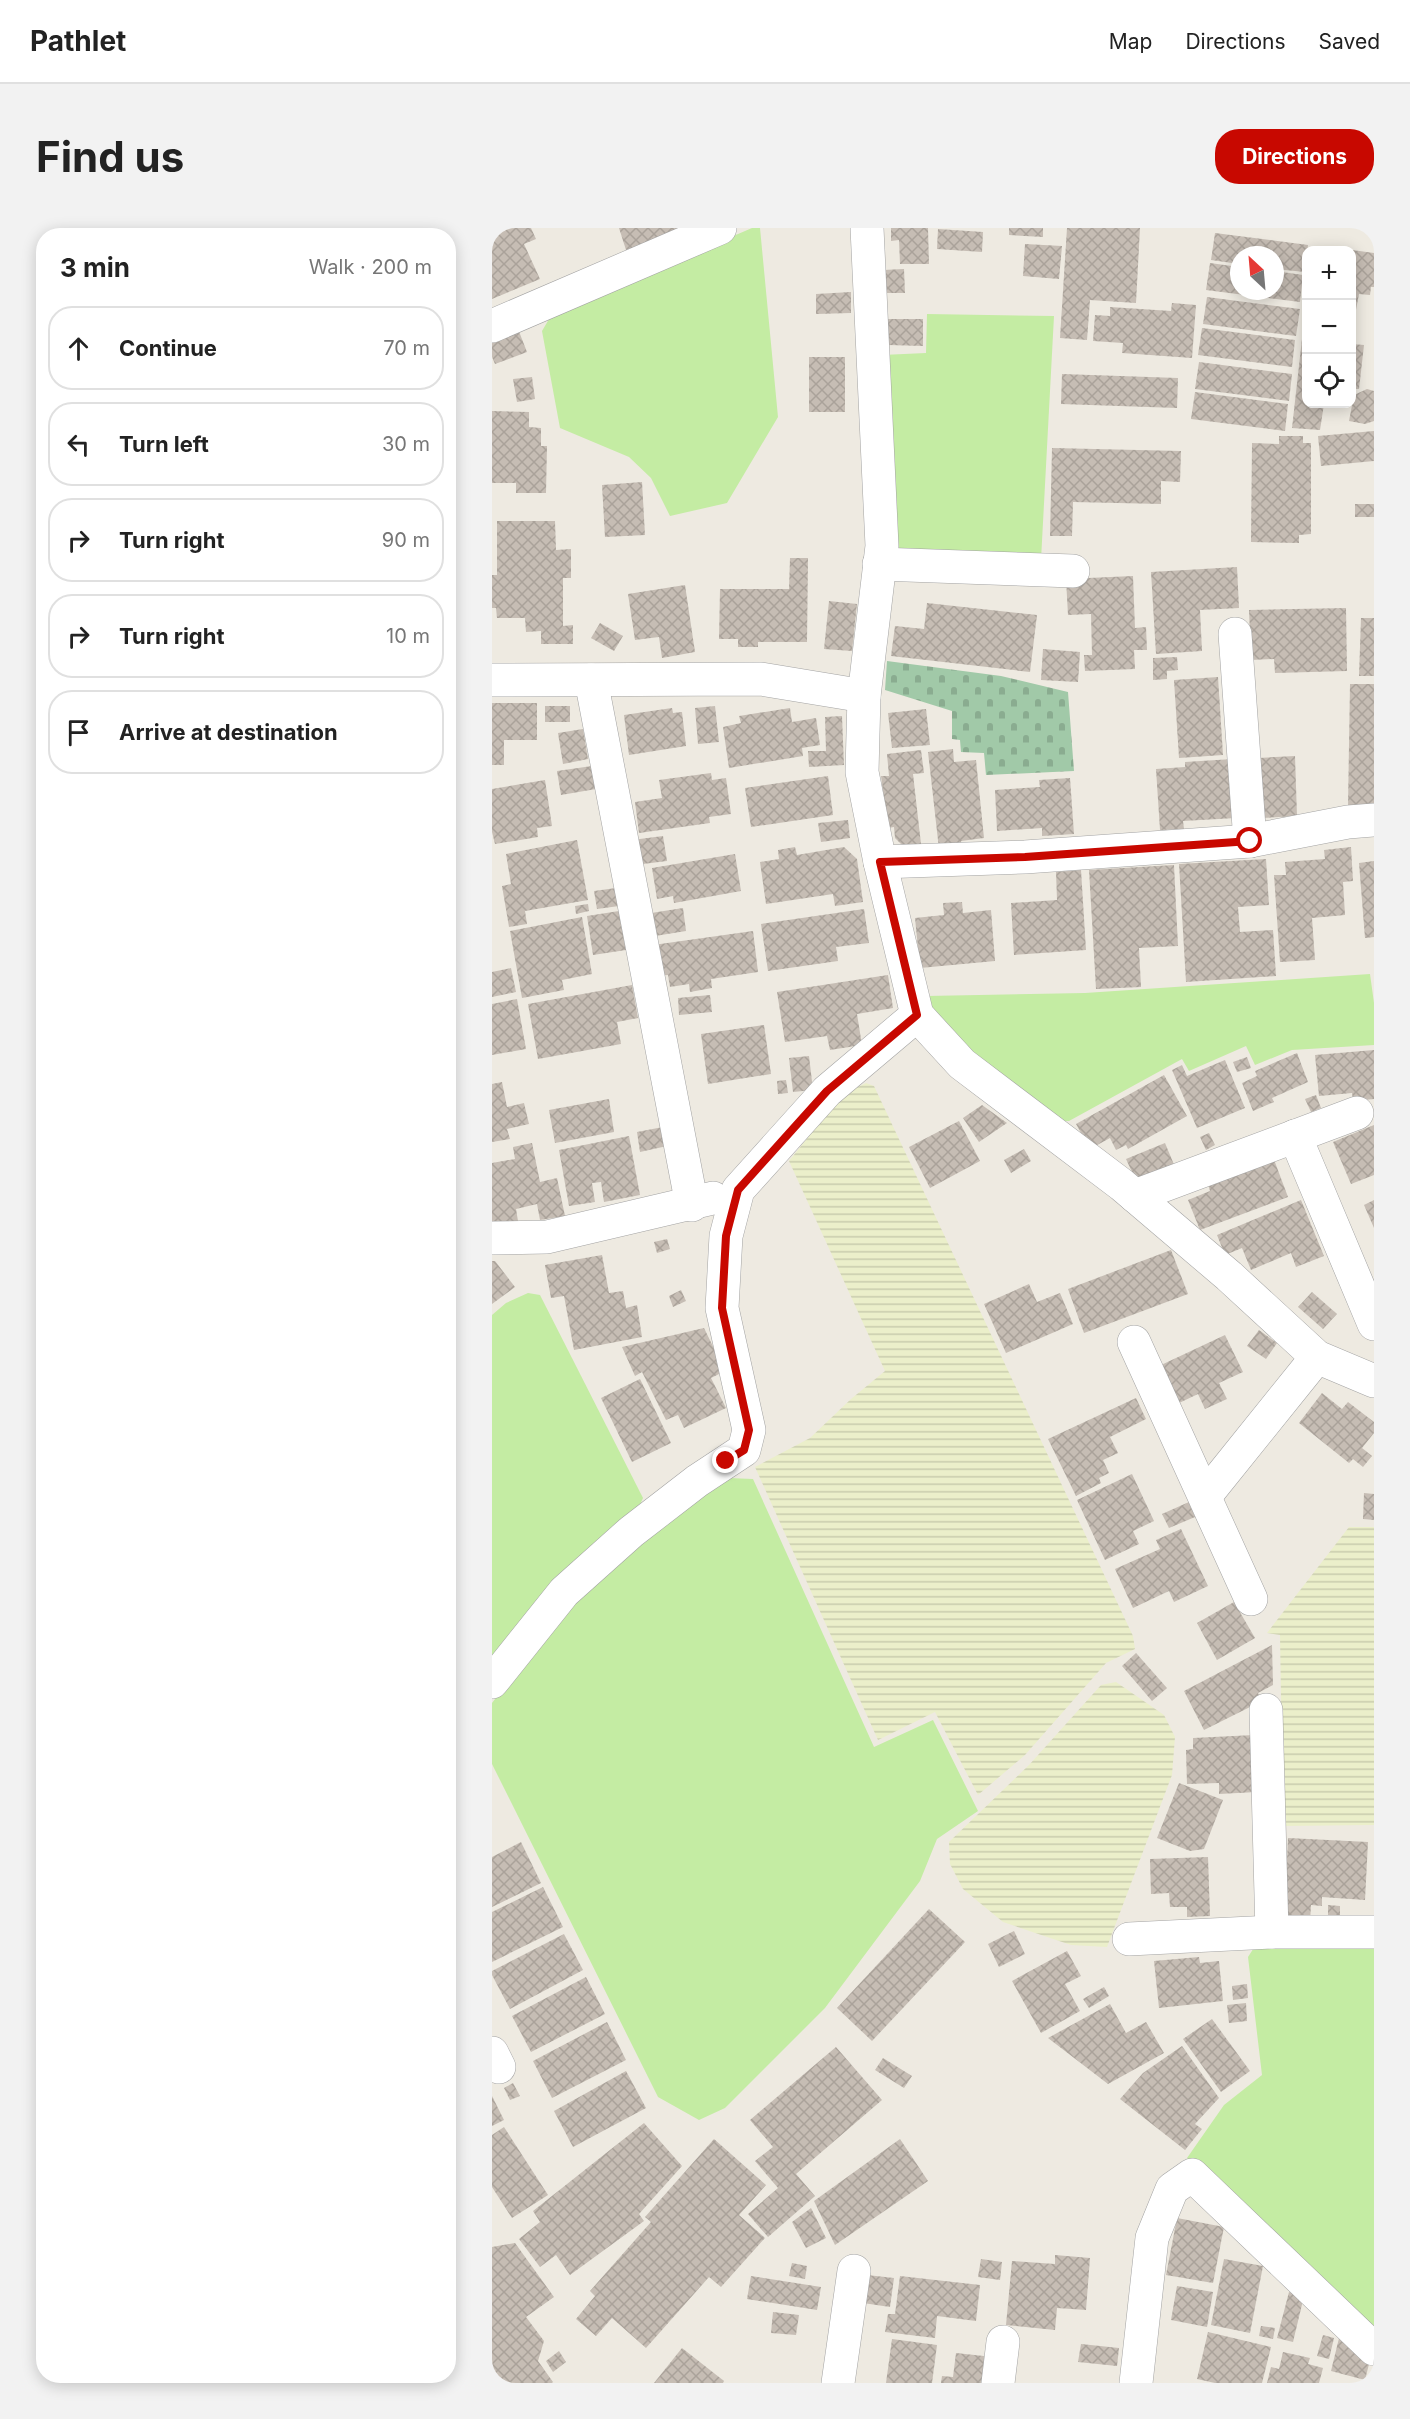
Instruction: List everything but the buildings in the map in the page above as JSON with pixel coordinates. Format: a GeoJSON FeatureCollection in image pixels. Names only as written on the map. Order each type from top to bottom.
{"type":"FeatureCollection","features":[{"type":"Feature","properties":{"kind":"street"},"geometry":{"type":"LineString","coordinates":[[492,326],[720,228]]}},
{"type":"Feature","properties":{"kind":"street"},"geometry":{"type":"LineString","coordinates":[[867,228],[882,546],[864,696],[862,772],[880,862],[917,1015],[962,1064],[1135,1196],[1229,1276],[1317,1357],[1374,1381]]}},
{"type":"Feature","properties":{"kind":"street"},"geometry":{"type":"LineString","coordinates":[[879,564],[1073,572]]}},
{"type":"Feature","properties":{"kind":"street"},"geometry":{"type":"LineString","coordinates":[[1235,634],[1250,841]]}},
{"type":"Feature","properties":{"kind":"street"},"geometry":{"type":"LineString","coordinates":[[492,680],[761,679],[864,696]]}},
{"type":"Feature","properties":{"kind":"street"},"geometry":{"type":"LineString","coordinates":[[591,680],[692,1204]]}},
{"type":"Feature","properties":{"kind":"street"},"geometry":{"type":"LineString","coordinates":[[880,862],[1025,857],[1250,841],[1348,822],[1374,820]]}},
{"type":"Feature","properties":{"kind":"street"},"geometry":{"type":"LineString","coordinates":[[492,1682],[564,1592],[632,1532],[697,1481],[744,1450],[749,1430],[722,1308],[726,1236],[738,1190],[827,1091],[917,1015]]}},
{"type":"Feature","properties":{"kind":"street"},"geometry":{"type":"LineString","coordinates":[[1135,1196],[1357,1113]]}},
{"type":"Feature","properties":{"kind":"street"},"geometry":{"type":"LineString","coordinates":[[1295,1136],[1374,1324]]}},
{"type":"Feature","properties":{"kind":"street"},"geometry":{"type":"LineString","coordinates":[[492,1238],[547,1237],[692,1204],[738,1190]]}},
{"type":"Feature","properties":{"kind":"street"},"geometry":{"type":"LineString","coordinates":[[1134,1342],[1251,1599]]}},
{"type":"Feature","properties":{"kind":"street"},"geometry":{"type":"LineString","coordinates":[[1206,1496],[1317,1357]]}},
{"type":"Feature","properties":{"kind":"street"},"geometry":{"type":"LineString","coordinates":[[1266,1710],[1272,1932]]}},
{"type":"Feature","properties":{"kind":"street"},"geometry":{"type":"LineString","coordinates":[[1129,1939],[1272,1932],[1374,1932]]}},
{"type":"Feature","properties":{"kind":"street"},"geometry":{"type":"LineString","coordinates":[[1136,2383],[1152,2238],[1172,2189],[1192,2175],[1374,2349]]}},
{"type":"Feature","properties":{"kind":"street"},"geometry":{"type":"LineString","coordinates":[[838,2383],[854,2271]]}},
{"type":"Feature","properties":{"kind":"street"},"geometry":{"type":"LineString","coordinates":[[998,2383],[1003,2342]]}},
{"type":"Feature","properties":{"kind":"green space"},"geometry":{"type":"Polygon","coordinates":[[[752,228],[760,228],[778,417],[727,503],[670,516],[651,478],[629,457],[560,428],[542,331],[552,314],[752,228]]]}},
{"type":"Feature","properties":{"kind":"green space"},"geometry":{"type":"Polygon","coordinates":[[[927,314],[1054,316],[1041,560],[898,548],[882,355],[926,353],[927,314]]]}},
{"type":"Feature","properties":{"kind":"green space"},"geometry":{"type":"Polygon","coordinates":[[[887,661],[1001,676],[1068,692],[1074,771],[986,775],[984,753],[961,752],[960,740],[952,739],[952,711],[885,690],[887,661]]]}},
{"type":"Feature","properties":{"kind":"green space"},"geometry":{"type":"Polygon","coordinates":[[[1370,974],[1374,1003],[1374,1045],[1292,1050],[1255,1065],[1246,1046],[1189,1071],[1182,1059],[1069,1121],[1060,1121],[947,1035],[937,1022],[926,996],[1085,993],[1370,974]]]}},
{"type":"Feature","properties":{"kind":"green space"},"geometry":{"type":"Polygon","coordinates":[[[866,1083],[874,1086],[1133,1636],[1135,1649],[1106,1663],[1025,1755],[978,1795],[935,1712],[878,1740],[755,1467],[810,1438],[885,1371],[789,1161],[842,1095],[866,1083]]]}},
{"type":"Feature","properties":{"kind":"green space"},"geometry":{"type":"Polygon","coordinates":[[[528,1293],[540,1295],[643,1498],[637,1511],[492,1662],[492,1315],[506,1303],[528,1293]]]}},
{"type":"Feature","properties":{"kind":"green space"},"geometry":{"type":"Polygon","coordinates":[[[728,1478],[753,1479],[874,1747],[933,1720],[978,1811],[937,1839],[920,1881],[825,2008],[725,2108],[699,2120],[658,2097],[492,1764],[492,1703],[551,1626],[617,1559],[728,1478]]]}},
{"type":"Feature","properties":{"kind":"green space"},"geometry":{"type":"Polygon","coordinates":[[[1349,1527],[1374,1527],[1374,1825],[1283,1826],[1280,1635],[1267,1633],[1349,1527]]]}},
{"type":"Feature","properties":{"kind":"green space"},"geometry":{"type":"Polygon","coordinates":[[[1116,1682],[1164,1715],[1175,1737],[1172,1775],[1107,1947],[1071,1945],[1003,1922],[963,1889],[950,1864],[949,1842],[1029,1765],[1101,1685],[1116,1682]]]}},
{"type":"Feature","properties":{"kind":"green space"},"geometry":{"type":"Polygon","coordinates":[[[1257,1943],[1374,1944],[1374,2327],[1187,2158],[1224,2105],[1262,2075],[1248,1957],[1257,1943]]]}},
{"type":"Feature","properties":{"kind":"route"},"geometry":{"type":"LineString","coordinates":[[726,1461],[744,1450],[749,1430],[722,1308],[726,1236],[738,1190],[827,1091],[917,1015],[880,862],[1025,857],[1250,841]]}}]}
